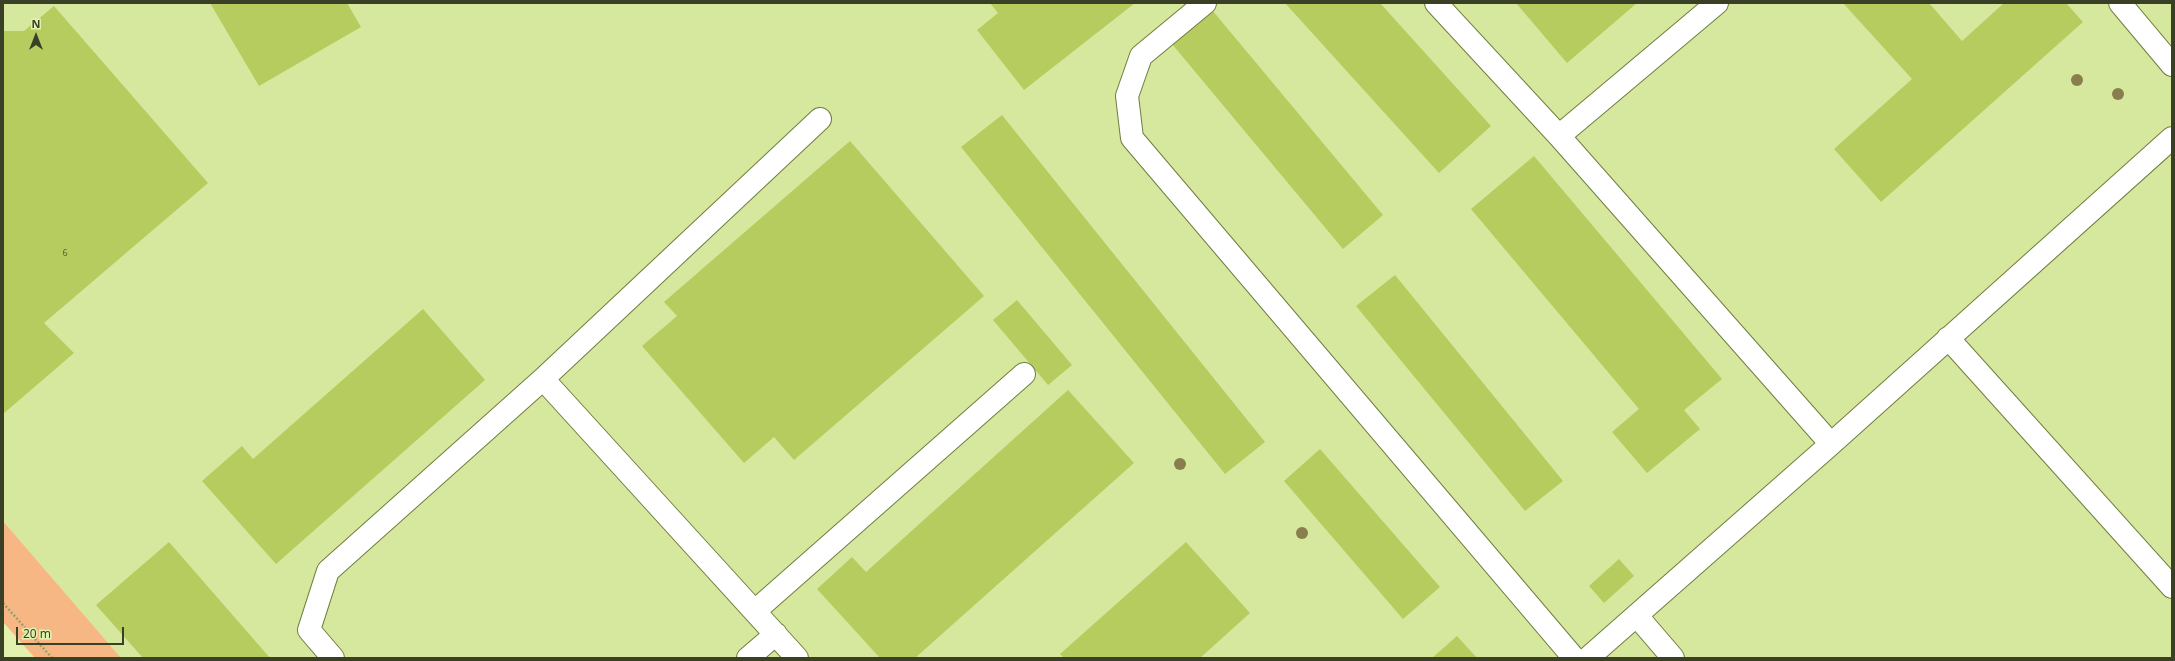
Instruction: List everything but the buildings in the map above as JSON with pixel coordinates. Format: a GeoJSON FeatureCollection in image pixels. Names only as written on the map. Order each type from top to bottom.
{"type":"FeatureCollection","features":[{"type":"Feature","properties":{"kind":"lane"},"geometry":{"type":"LineString","coordinates":[[1205,3],[1141,56],[1127,96],[1132,138],[1574,658]]}},
{"type":"Feature","properties":{"kind":"lane"},"geometry":{"type":"LineString","coordinates":[[1436,3],[1559,136],[1831,444]]}},
{"type":"Feature","properties":{"kind":"lane"},"geometry":{"type":"LineString","coordinates":[[1559,136],[1717,3]]}},
{"type":"Feature","properties":{"kind":"lane"},"geometry":{"type":"LineString","coordinates":[[2120,3],[2172,65]]}},
{"type":"Feature","properties":{"kind":"lane"},"geometry":{"type":"LineString","coordinates":[[333,658],[308,630],[328,571],[543,379],[820,119]]}},
{"type":"Feature","properties":{"kind":"lane"},"geometry":{"type":"LineString","coordinates":[[1588,658],[1831,444],[2172,138]]}},
{"type":"Feature","properties":{"kind":"lane"},"geometry":{"type":"LineString","coordinates":[[1948,338],[2172,587]]}},
{"type":"Feature","properties":{"kind":"lane"},"geometry":{"type":"LineString","coordinates":[[755,611],[1024,374]]}},
{"type":"Feature","properties":{"kind":"lane"},"geometry":{"type":"LineString","coordinates":[[543,379],[797,658]]}},
{"type":"Feature","properties":{"kind":"lane"},"geometry":{"type":"LineString","coordinates":[[1636,616],[1673,658]]}},
{"type":"Feature","properties":{"kind":"lane"},"geometry":{"type":"LineString","coordinates":[[748,658],[776,634]]}},
{"type":"Feature","properties":{"kind":"path"},"geometry":{"type":"LineString","coordinates":[[3,603],[52,658]]}},
{"type":"Feature","properties":{"kind":"shaded area"},"geometry":{"type":"Polygon","coordinates":[[[3,3],[2172,3],[2172,658],[121,658],[3,521],[3,3]]]}},
{"type":"Feature","properties":{"kind":"shaded area"},"geometry":{"type":"Polygon","coordinates":[[[3,521],[121,658],[35,658],[3,622],[3,521]]]}}]}
